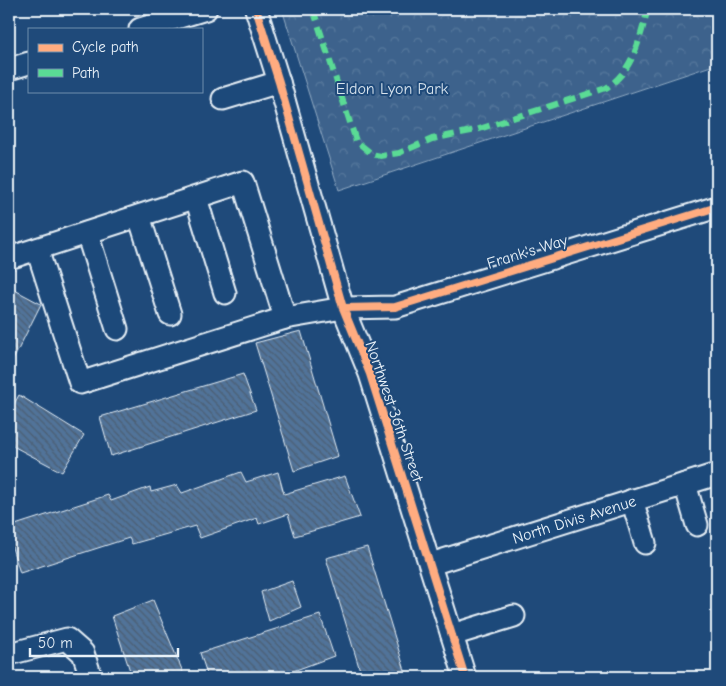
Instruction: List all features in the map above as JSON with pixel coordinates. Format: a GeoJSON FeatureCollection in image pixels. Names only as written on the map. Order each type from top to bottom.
{"type":"FeatureCollection","features":[{"type":"Feature","properties":{"kind":"street"},"geometry":{"type":"LineString","coordinates":[[143,28],[206,9]]}},
{"type":"Feature","properties":{"kind":"street","name":"Northwest 36th Street"},"geometry":{"type":"LineString","coordinates":[[256,9],[279,82],[343,308],[370,374],[452,634],[459,676]]}},
{"type":"Feature","properties":{"kind":"street"},"geometry":{"type":"LineString","coordinates":[[9,69],[28,63]]}},
{"type":"Feature","properties":{"kind":"street"},"geometry":{"type":"LineString","coordinates":[[223,99],[279,82]]}},
{"type":"Feature","properties":{"kind":"street"},"geometry":{"type":"LineString","coordinates":[[9,258],[243,182],[285,318]]}},
{"type":"Feature","properties":{"kind":"street"},"geometry":{"type":"LineString","coordinates":[[196,198],[225,293]]}},
{"type":"Feature","properties":{"kind":"street","name":"Frank's Way"},"geometry":{"type":"LineString","coordinates":[[37,249],[80,383],[285,318],[343,308],[396,307],[717,207]]}},
{"type":"Feature","properties":{"kind":"street"},"geometry":{"type":"LineString","coordinates":[[139,216],[170,314]]}},
{"type":"Feature","properties":{"kind":"street"},"geometry":{"type":"LineString","coordinates":[[87,233],[117,329]]}},
{"type":"Feature","properties":{"kind":"street","name":"North Divis Avenue"},"geometry":{"type":"LineString","coordinates":[[430,564],[717,474]]}},
{"type":"Feature","properties":{"kind":"street"},"geometry":{"type":"LineString","coordinates":[[685,484],[697,525]]}},
{"type":"Feature","properties":{"kind":"street"},"geometry":{"type":"LineString","coordinates":[[632,500],[645,543]]}},
{"type":"Feature","properties":{"kind":"street"},"geometry":{"type":"LineString","coordinates":[[452,634],[514,616]]}},
{"type":"Feature","properties":{"kind":"street"},"geometry":{"type":"LineString","coordinates":[[9,654],[67,639],[83,653],[91,677]]}},
{"type":"Feature","properties":{"kind":"green space","name":"Eldon Lyon Park"},"geometry":{"type":"Polygon","coordinates":[[[282,9],[717,9],[717,64],[339,190],[282,9]]]}},
{"type":"Feature","properties":{"kind":"building"},"geometry":{"type":"Polygon","coordinates":[[[9,287],[41,304],[9,368],[9,287]]]}},
{"type":"Feature","properties":{"kind":"building"},"geometry":{"type":"Polygon","coordinates":[[[301,331],[338,456],[294,471],[255,343],[301,331]]]}},
{"type":"Feature","properties":{"kind":"building"},"geometry":{"type":"Polygon","coordinates":[[[243,374],[256,410],[111,456],[100,417],[243,374]]]}},
{"type":"Feature","properties":{"kind":"building"},"geometry":{"type":"Polygon","coordinates":[[[19,395],[84,435],[62,472],[9,444],[9,413],[19,395]]]}},
{"type":"Feature","properties":{"kind":"building"},"geometry":{"type":"Polygon","coordinates":[[[241,472],[246,482],[278,472],[284,494],[345,476],[360,517],[295,536],[288,514],[259,524],[257,518],[200,538],[195,526],[132,544],[129,538],[20,573],[9,538],[9,527],[108,495],[111,501],[150,487],[151,492],[177,485],[182,493],[241,472]]]}},
{"type":"Feature","properties":{"kind":"building"},"geometry":{"type":"Polygon","coordinates":[[[367,547],[407,677],[362,677],[326,558],[367,547]]]}},
{"type":"Feature","properties":{"kind":"building"},"geometry":{"type":"Polygon","coordinates":[[[292,581],[301,607],[269,621],[261,592],[292,581]]]}},
{"type":"Feature","properties":{"kind":"building"},"geometry":{"type":"Polygon","coordinates":[[[153,600],[185,677],[132,677],[112,616],[153,600]]]}},
{"type":"Feature","properties":{"kind":"building"},"geometry":{"type":"Polygon","coordinates":[[[320,615],[334,656],[277,677],[208,677],[200,653],[320,615]]]}},
{"type":"Feature","properties":{"kind":"marked path"},"geometry":{"type":"LineString","coordinates":[[313,9],[356,141],[372,154],[381,156],[399,153],[432,139],[476,130],[606,88],[615,81],[629,63],[638,43],[648,9]]}},
{"type":"Feature","properties":{"kind":"cycle path"},"geometry":{"type":"LineString","coordinates":[[256,9],[279,82],[343,308],[370,374],[465,677]]}},
{"type":"Feature","properties":{"kind":"cycle path"},"geometry":{"type":"LineString","coordinates":[[343,308],[395,307],[717,207]]}}]}
